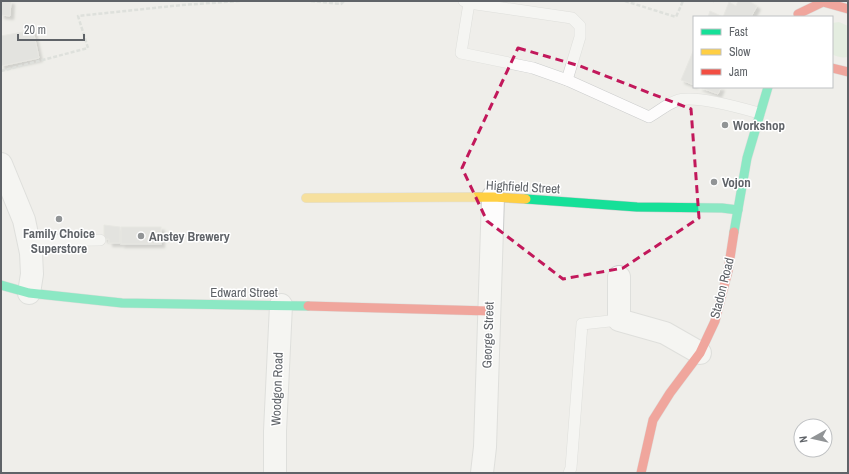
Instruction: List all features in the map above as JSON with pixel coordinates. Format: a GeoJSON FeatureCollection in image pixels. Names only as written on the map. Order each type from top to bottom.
{"type":"FeatureCollection","features":[{"type":"Feature","properties":{"kind":"street"},"geometry":{"type":"LineString","coordinates":[[797,14],[823,2],[848,9]]}},
{"type":"Feature","properties":{"kind":"street"},"geometry":{"type":"LineString","coordinates":[[833,68],[848,72]]}},
{"type":"Feature","properties":{"kind":"street","name":"Stadon Road"},"geometry":{"type":"LineString","coordinates":[[641,473],[652,420],[700,353],[715,321],[728,271],[747,158],[768,88]]}},
{"type":"Feature","properties":{"kind":"street"},"geometry":{"type":"LineString","coordinates":[[1,164],[24,220],[31,253],[32,274],[29,293]]}},
{"type":"Feature","properties":{"kind":"street","name":"Highfield Street"},"geometry":{"type":"LineString","coordinates":[[306,198],[493,197],[637,207],[722,208],[738,210]]}},
{"type":"Feature","properties":{"kind":"street","name":"George Street"},"geometry":{"type":"LineString","coordinates":[[482,473],[485,447],[493,197]]}},
{"type":"Feature","properties":{"kind":"street"},"geometry":{"type":"LineString","coordinates":[[619,277],[619,320],[665,333],[700,353]]}},
{"type":"Feature","properties":{"kind":"street","name":"Edward Street"},"geometry":{"type":"LineString","coordinates":[[3,289],[122,303],[281,305],[489,311]]}},
{"type":"Feature","properties":{"kind":"street","name":"Woodgon Road"},"geometry":{"type":"LineString","coordinates":[[275,473],[275,431],[281,305]]}},
{"type":"Feature","properties":{"kind":"lane"},"geometry":{"type":"LineString","coordinates":[[567,80],[580,37],[580,26],[572,18],[466,2],[461,53],[533,68],[567,80],[649,117],[677,100],[693,99],[740,108],[759,114]]}},
{"type":"Feature","properties":{"kind":"lane"},"geometry":{"type":"LineString","coordinates":[[28,241],[100,240]]}},
{"type":"Feature","properties":{"kind":"lane"},"geometry":{"type":"LineString","coordinates":[[569,473],[571,468],[582,324],[619,320]]}},
{"type":"Feature","properties":{"kind":"path"},"geometry":{"type":"LineString","coordinates":[[1,71],[88,48],[78,16],[182,5],[240,1]]}},
{"type":"Feature","properties":{"kind":"path"},"geometry":{"type":"LineString","coordinates":[[310,1],[341,4],[344,1]]}},
{"type":"Feature","properties":{"kind":"path"},"geometry":{"type":"LineString","coordinates":[[625,1],[676,17],[684,1]]}},
{"type":"Feature","properties":{"kind":"highlighted area"},"geometry":{"type":"Polygon","coordinates":[[[518,48],[580,66],[691,109],[699,218],[623,268],[563,279],[487,221],[462,168],[518,48]]]}},
{"type":"Feature","properties":{"kind":"green space"},"geometry":{"type":"Polygon","coordinates":[[[839,22],[848,26],[848,57],[840,57],[833,54],[833,23],[839,22]]]}},
{"type":"Feature","properties":{"kind":"building"},"geometry":{"type":"Polygon","coordinates":[[[1,1],[11,1],[10,16],[1,15],[1,1]]]}},
{"type":"Feature","properties":{"kind":"building"},"geometry":{"type":"Polygon","coordinates":[[[738,1],[749,1],[757,6],[752,16],[723,16],[729,2],[736,6],[738,1]]]}},
{"type":"Feature","properties":{"kind":"building"},"geometry":{"type":"Polygon","coordinates":[[[710,11],[721,16],[708,16],[710,11]]]}},
{"type":"Feature","properties":{"kind":"building"},"geometry":{"type":"Polygon","coordinates":[[[33,30],[39,58],[1,66],[1,36],[33,30]]]}},
{"type":"Feature","properties":{"kind":"building"},"geometry":{"type":"Polygon","coordinates":[[[693,51],[693,85],[681,80],[693,51]]]}},
{"type":"Feature","properties":{"kind":"building"},"geometry":{"type":"Polygon","coordinates":[[[702,88],[721,88],[718,94],[702,88]]]}},
{"type":"Feature","properties":{"kind":"building"},"geometry":{"type":"Polygon","coordinates":[[[104,225],[120,227],[120,243],[109,243],[109,239],[104,239],[104,225]]]}},
{"type":"Feature","properties":{"kind":"building","name":"Anstey Brewery"},"geometry":{"type":"Polygon","coordinates":[[[121,227],[161,227],[161,244],[121,244],[121,227]]]}},
{"type":"Feature","properties":{"kind":"traffic: fast"},"geometry":{"type":"LineString","coordinates":[[734,232],[747,158],[768,88]]}},
{"type":"Feature","properties":{"kind":"traffic: fast"},"geometry":{"type":"LineString","coordinates":[[526,199],[637,207],[722,208],[738,210]]}},
{"type":"Feature","properties":{"kind":"traffic: fast"},"geometry":{"type":"LineString","coordinates":[[1,285],[29,293],[122,303],[308,306]]}},
{"type":"Feature","properties":{"kind":"traffic: slow"},"geometry":{"type":"LineString","coordinates":[[306,198],[493,197],[526,199]]}},
{"type":"Feature","properties":{"kind":"traffic: jam"},"geometry":{"type":"LineString","coordinates":[[798,14],[823,2],[848,9]]}},
{"type":"Feature","properties":{"kind":"traffic: jam"},"geometry":{"type":"LineString","coordinates":[[833,68],[848,72]]}},
{"type":"Feature","properties":{"kind":"traffic: jam"},"geometry":{"type":"LineString","coordinates":[[641,473],[653,420],[670,393],[700,353],[715,321],[728,271],[734,232]]}},
{"type":"Feature","properties":{"kind":"traffic: jam"},"geometry":{"type":"LineString","coordinates":[[308,306],[489,311]]}},
{"type":"Feature","properties":{"kind":"place","name":"Workshop"},"geometry":{"type":"Point","coordinates":[725,125]}},
{"type":"Feature","properties":{"kind":"place","name":"Vojon"},"geometry":{"type":"Point","coordinates":[714,182]}},
{"type":"Feature","properties":{"kind":"place","name":"Family Choice Superstore"},"geometry":{"type":"Point","coordinates":[59,219]}},
{"type":"Feature","properties":{"kind":"place","name":"Anstey Brewery"},"geometry":{"type":"Point","coordinates":[141,236]}}]}
